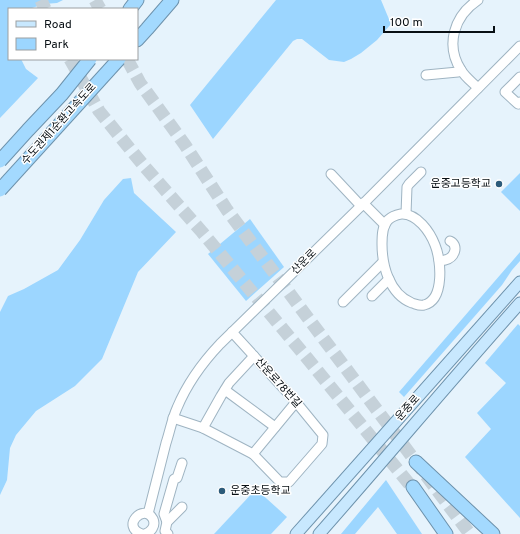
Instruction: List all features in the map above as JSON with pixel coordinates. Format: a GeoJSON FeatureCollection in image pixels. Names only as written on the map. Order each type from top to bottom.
{"type":"FeatureCollection","features":[{"type":"Feature","properties":{"kind":"highway"},"geometry":{"type":"LineString","coordinates":[[131,8],[137,0]]}},
{"type":"Feature","properties":{"kind":"highway"},"geometry":{"type":"LineString","coordinates":[[138,39],[172,0]]}},
{"type":"Feature","properties":{"kind":"highway","name":"수도권제1순환고속도로"},"geometry":{"type":"LineString","coordinates":[[0,161],[62,94],[89,60]]}},
{"type":"Feature","properties":{"kind":"highway","name":"수도권제1순환고속도로"},"geometry":{"type":"LineString","coordinates":[[0,190],[118,60]]}},
{"type":"Feature","properties":{"kind":"highway"},"geometry":{"type":"LineString","coordinates":[[416,462],[493,534]]}},
{"type":"Feature","properties":{"kind":"highway"},"geometry":{"type":"LineString","coordinates":[[413,487],[446,534]]}},
{"type":"Feature","properties":{"kind":"main road","name":"운중로"},"geometry":{"type":"LineString","coordinates":[[296,534],[520,282]]}},
{"type":"Feature","properties":{"kind":"main road","name":"운중로"},"geometry":{"type":"LineString","coordinates":[[319,534],[520,303]]}},
{"type":"Feature","properties":{"kind":"street"},"geometry":{"type":"LineString","coordinates":[[478,0],[460,17],[453,37],[453,51],[457,64],[478,88]]}},
{"type":"Feature","properties":{"kind":"street","name":"산운로"},"geometry":{"type":"LineString","coordinates":[[148,514],[173,418],[181,398],[198,370],[210,354],[362,205],[520,46]]}},
{"type":"Feature","properties":{"kind":"street"},"geometry":{"type":"LineString","coordinates":[[426,75],[458,72],[461,70]]}},
{"type":"Feature","properties":{"kind":"street"},"geometry":{"type":"LineString","coordinates":[[520,77],[505,92],[518,104],[520,102]]}},
{"type":"Feature","properties":{"kind":"street"},"geometry":{"type":"LineString","coordinates":[[406,214],[407,187],[421,172]]}},
{"type":"Feature","properties":{"kind":"street"},"geometry":{"type":"LineString","coordinates":[[331,174],[362,205],[385,225]]}},
{"type":"Feature","properties":{"kind":"street"},"geometry":{"type":"LineString","coordinates":[[401,214],[406,214],[418,220],[428,233],[435,245],[438,260],[438,291],[430,302],[420,305],[404,299],[396,290],[389,279],[383,262],[382,240],[385,225],[391,218],[401,214]]}},
{"type":"Feature","properties":{"kind":"street"},"geometry":{"type":"LineString","coordinates":[[438,260],[445,260],[454,254],[455,246],[450,241]]}},
{"type":"Feature","properties":{"kind":"street"},"geometry":{"type":"LineString","coordinates":[[343,302],[383,262]]}},
{"type":"Feature","properties":{"kind":"street"},"geometry":{"type":"LineString","coordinates":[[372,296],[389,279]]}},
{"type":"Feature","properties":{"kind":"street","name":"산운로78번길"},"geometry":{"type":"LineString","coordinates":[[232,332],[296,402],[322,435],[322,444],[289,482],[280,482],[253,454]]}},
{"type":"Feature","properties":{"kind":"street"},"geometry":{"type":"LineString","coordinates":[[203,428],[229,383],[254,356]]}},
{"type":"Feature","properties":{"kind":"street"},"geometry":{"type":"LineString","coordinates":[[225,390],[275,428]]}},
{"type":"Feature","properties":{"kind":"street"},"geometry":{"type":"LineString","coordinates":[[173,418],[203,428],[253,454],[296,402]]}},
{"type":"Feature","properties":{"kind":"street"},"geometry":{"type":"LineString","coordinates":[[167,522],[164,514],[174,479],[177,478],[182,463]]}},
{"type":"Feature","properties":{"kind":"street"},"geometry":{"type":"LineString","coordinates":[[168,534],[164,531],[167,522],[182,507]]}},
{"type":"Feature","properties":{"kind":"street"},"geometry":{"type":"LineString","coordinates":[[148,514],[154,522],[153,528],[144,533],[134,526],[134,520],[139,515],[148,514]]}},
{"type":"Feature","properties":{"kind":"green space"},"geometry":{"type":"Polygon","coordinates":[[[0,0],[63,0],[57,3],[44,4],[32,8],[8,8],[8,60],[22,60],[26,69],[38,78],[0,118],[0,0]]]}},
{"type":"Feature","properties":{"kind":"green space"},"geometry":{"type":"Polygon","coordinates":[[[276,0],[381,0],[391,24],[377,40],[361,53],[344,62],[329,60],[302,39],[293,41],[213,139],[190,105],[276,0]]]}},
{"type":"Feature","properties":{"kind":"green space"},"geometry":{"type":"Polygon","coordinates":[[[520,173],[520,211],[501,192],[520,173]]]}},
{"type":"Feature","properties":{"kind":"green space"},"geometry":{"type":"Polygon","coordinates":[[[131,178],[134,193],[176,232],[138,272],[102,359],[75,386],[36,411],[16,435],[10,448],[7,480],[0,495],[0,312],[8,296],[58,270],[80,240],[104,200],[123,179],[131,178]]]}},
{"type":"Feature","properties":{"kind":"green space"},"geometry":{"type":"Polygon","coordinates":[[[250,219],[284,267],[246,301],[208,254],[250,219]]]}},
{"type":"Feature","properties":{"kind":"green space"},"geometry":{"type":"Polygon","coordinates":[[[520,252],[520,261],[502,285],[404,397],[399,392],[520,252]]]}},
{"type":"Feature","properties":{"kind":"green space"},"geometry":{"type":"Polygon","coordinates":[[[518,324],[520,326],[520,518],[465,457],[491,429],[477,413],[506,383],[485,363],[518,324]]]}},
{"type":"Feature","properties":{"kind":"green space"},"geometry":{"type":"Polygon","coordinates":[[[386,480],[422,534],[397,534],[378,507],[355,534],[341,534],[386,480]]]}},
{"type":"Feature","properties":{"kind":"green space"},"geometry":{"type":"Polygon","coordinates":[[[256,489],[287,517],[271,534],[214,534],[256,489]]]}},
{"type":"Feature","properties":{"kind":"tunnel"},"geometry":{"type":"LineString","coordinates":[[41,0],[45,8]]}},
{"type":"Feature","properties":{"kind":"tunnel"},"geometry":{"type":"LineString","coordinates":[[95,0],[99,8]]}},
{"type":"Feature","properties":{"kind":"tunnel"},"geometry":{"type":"LineString","coordinates":[[71,60],[99,111],[307,358],[419,496]]}},
{"type":"Feature","properties":{"kind":"tunnel"},"geometry":{"type":"LineString","coordinates":[[128,60],[140,83],[185,145],[227,210],[470,534]]}},
{"type":"Feature","properties":{"kind":"place","name":"운중고등학교"},"geometry":{"type":"Point","coordinates":[499,184]}},
{"type":"Feature","properties":{"kind":"place","name":"운중초등학교"},"geometry":{"type":"Point","coordinates":[222,491]}}]}
